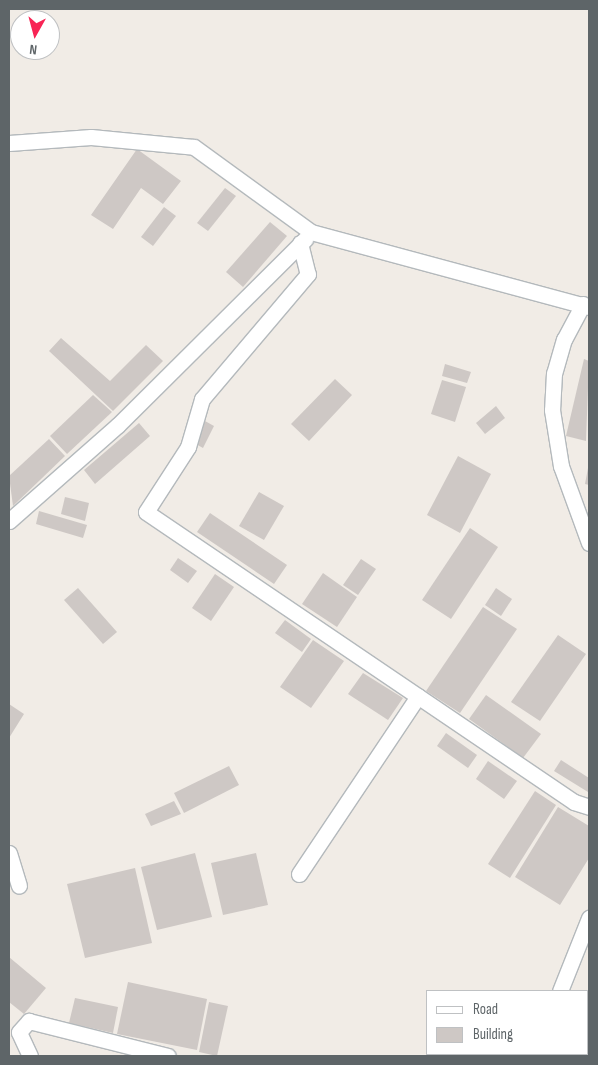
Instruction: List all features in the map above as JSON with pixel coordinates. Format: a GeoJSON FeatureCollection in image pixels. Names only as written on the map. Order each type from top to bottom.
{"type":"FeatureCollection","features":[{"type":"Feature","properties":{"kind":"street"},"geometry":{"type":"LineString","coordinates":[[9,143],[91,137],[194,147],[311,232],[586,306],[564,339],[554,373],[552,410],[561,466],[589,543]]}},
{"type":"Feature","properties":{"kind":"street"},"geometry":{"type":"LineString","coordinates":[[9,521],[118,425],[311,232]]}},
{"type":"Feature","properties":{"kind":"street"},"geometry":{"type":"LineString","coordinates":[[300,243],[308,274],[202,399],[188,447],[146,512],[574,802],[589,807]]}},
{"type":"Feature","properties":{"kind":"street"},"geometry":{"type":"LineString","coordinates":[[299,874],[418,696]]}},
{"type":"Feature","properties":{"kind":"street"},"geometry":{"type":"LineString","coordinates":[[9,853],[19,885]]}},
{"type":"Feature","properties":{"kind":"street"},"geometry":{"type":"LineString","coordinates":[[560,990],[589,918]]}},
{"type":"Feature","properties":{"kind":"street"},"geometry":{"type":"LineString","coordinates":[[30,1056],[19,1032],[29,1021],[168,1056]]}},
{"type":"Feature","properties":{"kind":"building"},"geometry":{"type":"Polygon","coordinates":[[[137,149],[181,181],[163,204],[141,188],[113,229],[91,215],[137,149]]]}},
{"type":"Feature","properties":{"kind":"building"},"geometry":{"type":"Polygon","coordinates":[[[225,188],[236,196],[208,231],[197,223],[225,188]]]}},
{"type":"Feature","properties":{"kind":"building"},"geometry":{"type":"Polygon","coordinates":[[[164,207],[176,216],[153,246],[141,237],[164,207]]]}},
{"type":"Feature","properties":{"kind":"building"},"geometry":{"type":"Polygon","coordinates":[[[270,222],[287,236],[243,287],[226,272],[270,222]]]}},
{"type":"Feature","properties":{"kind":"building"},"geometry":{"type":"Polygon","coordinates":[[[61,338],[110,381],[146,345],[163,361],[113,411],[49,351],[61,338]]]}},
{"type":"Feature","properties":{"kind":"building"},"geometry":{"type":"Polygon","coordinates":[[[584,359],[589,361],[586,441],[566,436],[584,359]]]}},
{"type":"Feature","properties":{"kind":"building"},"geometry":{"type":"Polygon","coordinates":[[[445,364],[471,372],[467,383],[442,376],[445,364]]]}},
{"type":"Feature","properties":{"kind":"building"},"geometry":{"type":"Polygon","coordinates":[[[335,379],[352,395],[309,441],[291,424],[335,379]]]}},
{"type":"Feature","properties":{"kind":"building"},"geometry":{"type":"Polygon","coordinates":[[[442,380],[466,387],[455,422],[431,414],[442,380]]]}},
{"type":"Feature","properties":{"kind":"building"},"geometry":{"type":"Polygon","coordinates":[[[93,395],[112,412],[67,454],[50,436],[93,395]]]}},
{"type":"Feature","properties":{"kind":"building"},"geometry":{"type":"Polygon","coordinates":[[[496,406],[505,418],[485,434],[476,423],[496,406]]]}},
{"type":"Feature","properties":{"kind":"building"},"geometry":{"type":"Polygon","coordinates":[[[205,421],[214,426],[203,448],[194,443],[205,421]]]}},
{"type":"Feature","properties":{"kind":"building"},"geometry":{"type":"Polygon","coordinates":[[[139,423],[150,436],[95,484],[84,470],[139,423]]]}},
{"type":"Feature","properties":{"kind":"building"},"geometry":{"type":"Polygon","coordinates":[[[49,439],[65,456],[13,506],[9,476],[49,439]]]}},
{"type":"Feature","properties":{"kind":"building"},"geometry":{"type":"Polygon","coordinates":[[[458,456],[491,474],[460,533],[427,515],[458,456]]]}},
{"type":"Feature","properties":{"kind":"building"},"geometry":{"type":"Polygon","coordinates":[[[589,468],[589,485],[585,484],[589,468]]]}},
{"type":"Feature","properties":{"kind":"building"},"geometry":{"type":"Polygon","coordinates":[[[259,492],[284,506],[264,540],[239,526],[259,492]]]}},
{"type":"Feature","properties":{"kind":"building"},"geometry":{"type":"Polygon","coordinates":[[[65,497],[89,503],[85,521],[61,514],[65,497]]]}},
{"type":"Feature","properties":{"kind":"building"},"geometry":{"type":"Polygon","coordinates":[[[39,511],[87,525],[83,538],[36,524],[39,511]]]}},
{"type":"Feature","properties":{"kind":"building"},"geometry":{"type":"Polygon","coordinates":[[[210,513],[287,565],[274,584],[197,532],[210,513]]]}},
{"type":"Feature","properties":{"kind":"building"},"geometry":{"type":"Polygon","coordinates":[[[470,528],[498,547],[451,619],[422,600],[470,528]]]}},
{"type":"Feature","properties":{"kind":"building"},"geometry":{"type":"Polygon","coordinates":[[[178,558],[197,571],[188,583],[170,570],[178,558]]]}},
{"type":"Feature","properties":{"kind":"building"},"geometry":{"type":"Polygon","coordinates":[[[361,559],[376,569],[358,595],[343,585],[361,559]]]}},
{"type":"Feature","properties":{"kind":"building"},"geometry":{"type":"Polygon","coordinates":[[[323,573],[357,597],[337,627],[302,604],[323,573]]]}},
{"type":"Feature","properties":{"kind":"building"},"geometry":{"type":"Polygon","coordinates":[[[215,574],[234,587],[211,621],[192,608],[215,574]]]}},
{"type":"Feature","properties":{"kind":"building"},"geometry":{"type":"Polygon","coordinates":[[[78,588],[117,632],[103,644],[64,600],[78,588]]]}},
{"type":"Feature","properties":{"kind":"building"},"geometry":{"type":"Polygon","coordinates":[[[496,588],[512,599],[501,616],[485,605],[496,588]]]}},
{"type":"Feature","properties":{"kind":"building"},"geometry":{"type":"Polygon","coordinates":[[[483,607],[517,629],[460,713],[426,691],[483,607]]]}},
{"type":"Feature","properties":{"kind":"building"},"geometry":{"type":"Polygon","coordinates":[[[285,620],[311,639],[302,652],[275,633],[285,620]]]}},
{"type":"Feature","properties":{"kind":"building"},"geometry":{"type":"Polygon","coordinates":[[[558,635],[586,654],[540,721],[511,702],[558,635]]]}},
{"type":"Feature","properties":{"kind":"building"},"geometry":{"type":"Polygon","coordinates":[[[313,640],[344,661],[311,708],[280,687],[313,640]]]}},
{"type":"Feature","properties":{"kind":"building"},"geometry":{"type":"Polygon","coordinates":[[[363,673],[403,698],[388,720],[348,694],[363,673]]]}},
{"type":"Feature","properties":{"kind":"building"},"geometry":{"type":"Polygon","coordinates":[[[486,695],[541,734],[523,758],[469,719],[486,695]]]}},
{"type":"Feature","properties":{"kind":"building"},"geometry":{"type":"Polygon","coordinates":[[[9,704],[24,714],[9,738],[9,704]]]}},
{"type":"Feature","properties":{"kind":"building"},"geometry":{"type":"Polygon","coordinates":[[[446,733],[477,755],[468,768],[437,746],[446,733]]]}},
{"type":"Feature","properties":{"kind":"building"},"geometry":{"type":"Polygon","coordinates":[[[561,760],[589,778],[588,792],[554,771],[561,760]]]}},
{"type":"Feature","properties":{"kind":"building"},"geometry":{"type":"Polygon","coordinates":[[[488,761],[517,781],[504,799],[476,779],[488,761]]]}},
{"type":"Feature","properties":{"kind":"building"},"geometry":{"type":"Polygon","coordinates":[[[229,766],[239,785],[184,813],[174,793],[229,766]]]}},
{"type":"Feature","properties":{"kind":"building"},"geometry":{"type":"Polygon","coordinates":[[[535,791],[556,805],[510,878],[488,864],[535,791]]]}},
{"type":"Feature","properties":{"kind":"building"},"geometry":{"type":"Polygon","coordinates":[[[174,801],[181,814],[151,826],[145,814],[174,801]]]}},
{"type":"Feature","properties":{"kind":"building"},"geometry":{"type":"Polygon","coordinates":[[[558,807],[589,826],[589,858],[560,905],[515,877],[558,807]]]}},
{"type":"Feature","properties":{"kind":"building"},"geometry":{"type":"Polygon","coordinates":[[[195,853],[212,917],[157,930],[141,867],[195,853]]]}},
{"type":"Feature","properties":{"kind":"building"},"geometry":{"type":"Polygon","coordinates":[[[256,853],[268,905],[223,915],[211,863],[256,853]]]}},
{"type":"Feature","properties":{"kind":"building"},"geometry":{"type":"Polygon","coordinates":[[[135,868],[152,943],[85,958],[67,884],[135,868]]]}},
{"type":"Feature","properties":{"kind":"building"},"geometry":{"type":"Polygon","coordinates":[[[9,957],[46,988],[24,1014],[9,1002],[9,957]]]}},
{"type":"Feature","properties":{"kind":"building"},"geometry":{"type":"Polygon","coordinates":[[[128,982],[207,999],[197,1050],[117,1034],[128,982]]]}},
{"type":"Feature","properties":{"kind":"building"},"geometry":{"type":"Polygon","coordinates":[[[75,998],[118,1007],[113,1033],[69,1023],[75,998]]]}},
{"type":"Feature","properties":{"kind":"building"},"geometry":{"type":"Polygon","coordinates":[[[209,1002],[228,1006],[217,1056],[199,1052],[209,1002]]]}}]}
